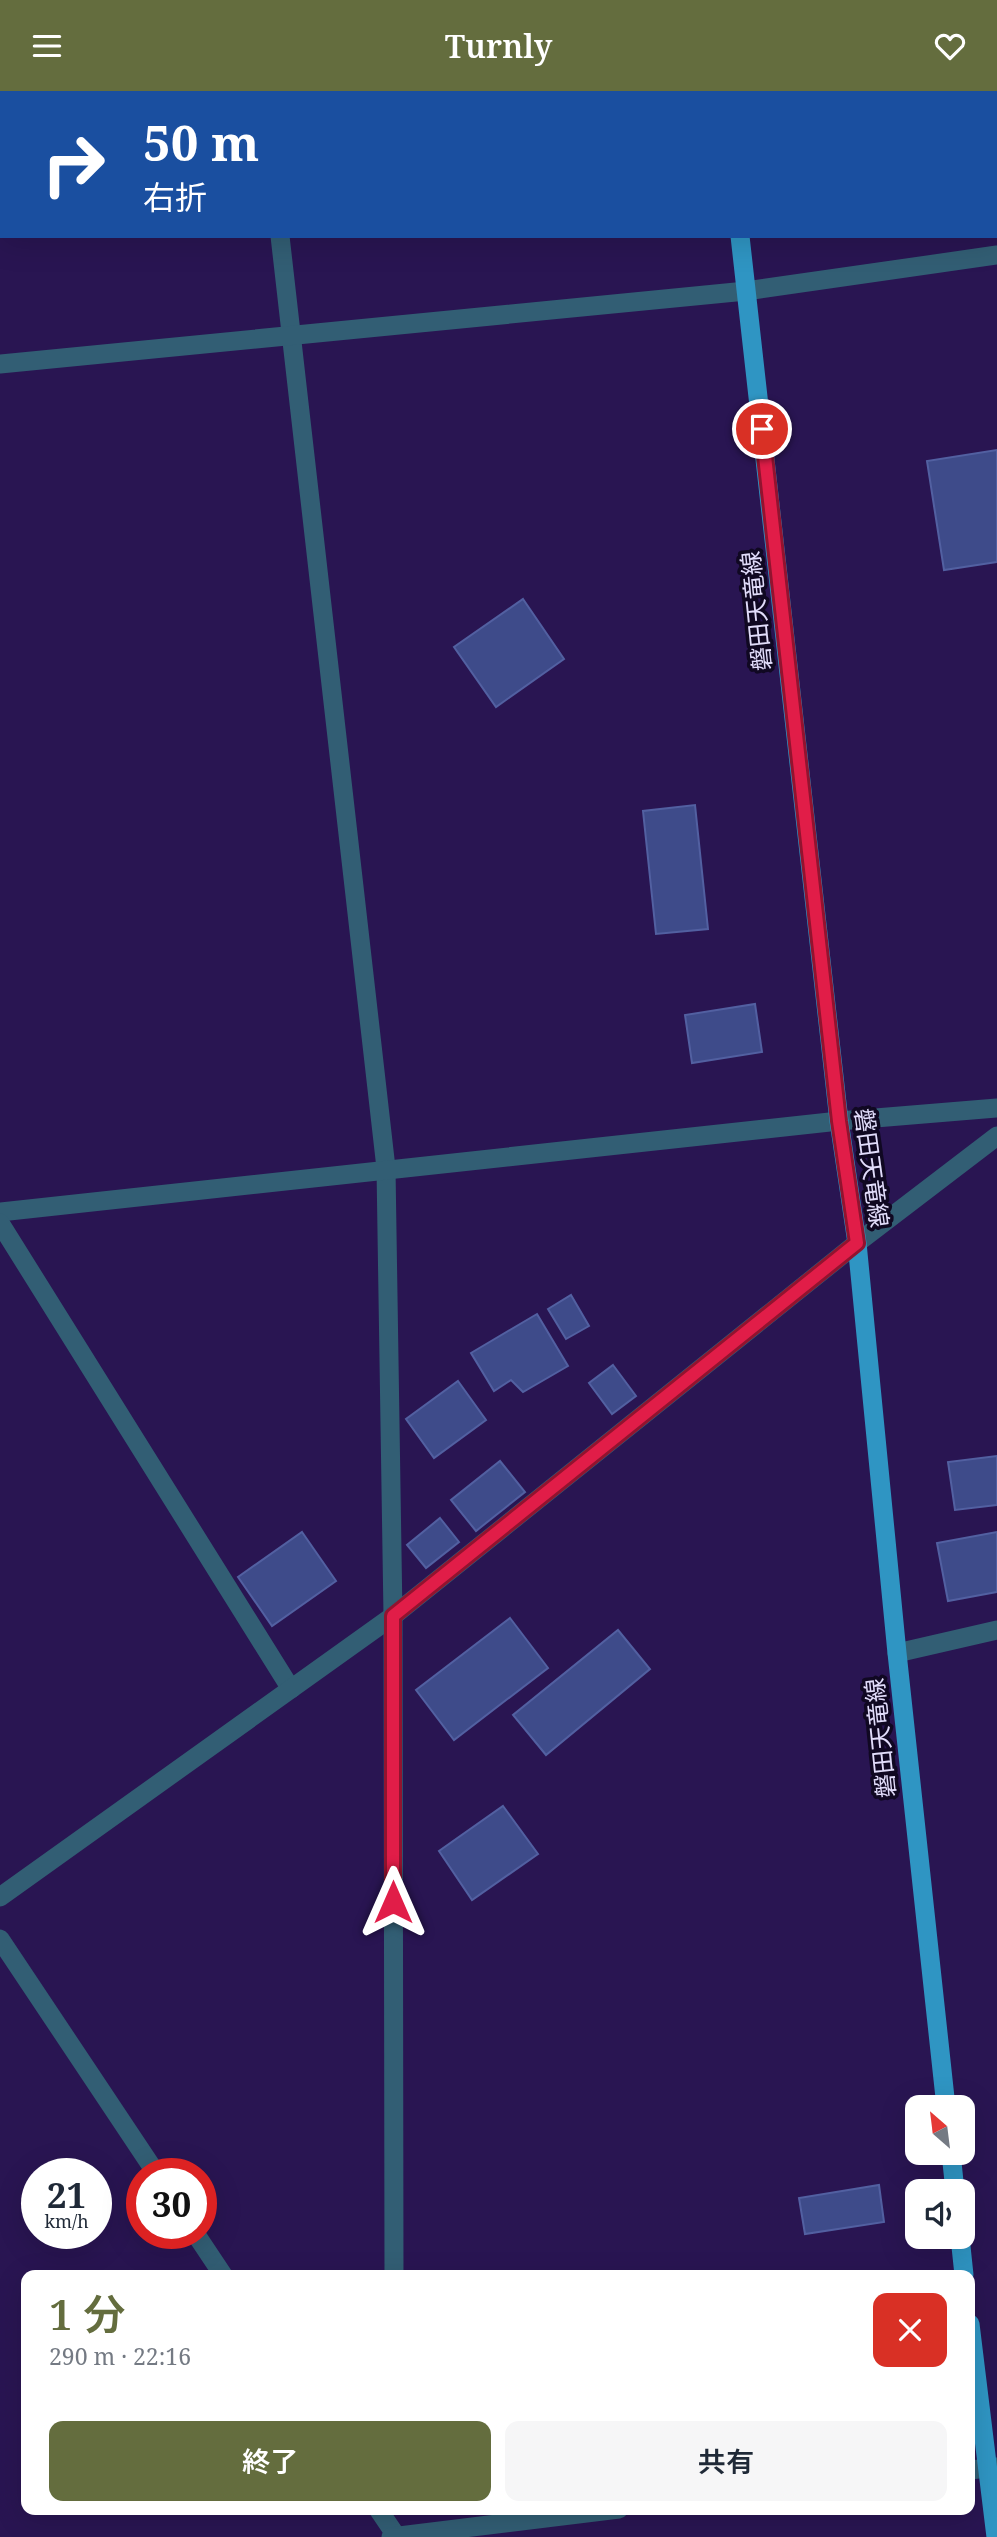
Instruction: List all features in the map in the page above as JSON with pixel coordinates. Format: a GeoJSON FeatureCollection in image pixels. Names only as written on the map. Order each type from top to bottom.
{"type":"FeatureCollection","features":[{"type":"Feature","properties":{"kind":"main road","name":"磐田天竜線"},"geometry":{"type":"LineString","coordinates":[[740,238],[839,1121],[857,1243],[897,1653],[945,2095]]}},
{"type":"Feature","properties":{"kind":"main road"},"geometry":{"type":"LineString","coordinates":[[961,2249],[963,2270]]}},
{"type":"Feature","properties":{"kind":"main road"},"geometry":{"type":"LineString","coordinates":[[975,2375],[984,2468],[996,2537]]}},
{"type":"Feature","properties":{"kind":"street"},"geometry":{"type":"LineString","coordinates":[[279,238],[386,1168],[393,1616],[394,2270]]}},
{"type":"Feature","properties":{"kind":"street"},"geometry":{"type":"LineString","coordinates":[[0,364],[746,291],[997,255]]}},
{"type":"Feature","properties":{"kind":"street"},"geometry":{"type":"LineString","coordinates":[[0,1212],[386,1168],[839,1121],[997,1108]]}},
{"type":"Feature","properties":{"kind":"street"},"geometry":{"type":"LineString","coordinates":[[0,1897],[393,1616],[857,1243],[997,1136]]}},
{"type":"Feature","properties":{"kind":"street"},"geometry":{"type":"LineString","coordinates":[[0,1223],[291,1689]]}},
{"type":"Feature","properties":{"kind":"street"},"geometry":{"type":"LineString","coordinates":[[897,1653],[997,1630]]}},
{"type":"Feature","properties":{"kind":"street"},"geometry":{"type":"LineString","coordinates":[[0,1939],[146,2158]]}},
{"type":"Feature","properties":{"kind":"street"},"geometry":{"type":"LineString","coordinates":[[206,2249],[220,2270]]}},
{"type":"Feature","properties":{"kind":"street"},"geometry":{"type":"LineString","coordinates":[[382,2515],[394,2536]]}},
{"type":"Feature","properties":{"kind":"street"},"geometry":{"type":"LineString","coordinates":[[394,2536],[395,2515]]}},
{"type":"Feature","properties":{"kind":"street"},"geometry":{"type":"LineString","coordinates":[[394,2536],[569,2515]]}},
{"type":"Feature","properties":{"kind":"building"},"geometry":{"type":"Polygon","coordinates":[[[997,450],[997,562],[944,570],[927,461],[997,450]]]}},
{"type":"Feature","properties":{"kind":"building"},"geometry":{"type":"Polygon","coordinates":[[[523,599],[564,659],[496,707],[454,647],[523,599]]]}},
{"type":"Feature","properties":{"kind":"building"},"geometry":{"type":"Polygon","coordinates":[[[695,805],[708,929],[656,934],[643,811],[695,805]]]}},
{"type":"Feature","properties":{"kind":"building"},"geometry":{"type":"Polygon","coordinates":[[[755,1004],[762,1052],[692,1063],[685,1015],[755,1004]]]}},
{"type":"Feature","properties":{"kind":"building"},"geometry":{"type":"Polygon","coordinates":[[[571,1295],[589,1326],[566,1339],[548,1309],[571,1295]]]}},
{"type":"Feature","properties":{"kind":"building"},"geometry":{"type":"Polygon","coordinates":[[[537,1314],[568,1366],[523,1392],[511,1380],[494,1391],[471,1353],[537,1314]]]}},
{"type":"Feature","properties":{"kind":"building"},"geometry":{"type":"Polygon","coordinates":[[[613,1365],[636,1396],[612,1414],[589,1383],[613,1365]]]}},
{"type":"Feature","properties":{"kind":"building"},"geometry":{"type":"Polygon","coordinates":[[[458,1381],[486,1420],[434,1458],[406,1419],[458,1381]]]}},
{"type":"Feature","properties":{"kind":"building"},"geometry":{"type":"Polygon","coordinates":[[[997,1456],[997,1505],[955,1510],[948,1462],[997,1456]]]}},
{"type":"Feature","properties":{"kind":"building"},"geometry":{"type":"Polygon","coordinates":[[[500,1461],[525,1492],[476,1531],[451,1500],[500,1461]]]}},
{"type":"Feature","properties":{"kind":"building"},"geometry":{"type":"Polygon","coordinates":[[[440,1518],[459,1542],[426,1568],[407,1545],[440,1518]]]}},
{"type":"Feature","properties":{"kind":"building"},"geometry":{"type":"Polygon","coordinates":[[[302,1532],[336,1581],[272,1626],[238,1577],[302,1532]]]}},
{"type":"Feature","properties":{"kind":"building"},"geometry":{"type":"Polygon","coordinates":[[[997,1532],[997,1592],[948,1601],[937,1543],[997,1532]]]}},
{"type":"Feature","properties":{"kind":"building"},"geometry":{"type":"Polygon","coordinates":[[[510,1618],[548,1668],[454,1740],[416,1690],[510,1618]]]}},
{"type":"Feature","properties":{"kind":"building"},"geometry":{"type":"Polygon","coordinates":[[[618,1630],[650,1669],[546,1755],[513,1715],[618,1630]]]}},
{"type":"Feature","properties":{"kind":"building"},"geometry":{"type":"Polygon","coordinates":[[[503,1806],[538,1854],[472,1900],[439,1851],[503,1806]]]}},
{"type":"Feature","properties":{"kind":"building"},"geometry":{"type":"Polygon","coordinates":[[[879,2185],[884,2222],[805,2234],[799,2198],[879,2185]]]}},
{"type":"Feature","properties":{"kind":"route"},"geometry":{"type":"LineString","coordinates":[[393,1902],[393,1616],[857,1243],[839,1121],[762,429]]}}]}
